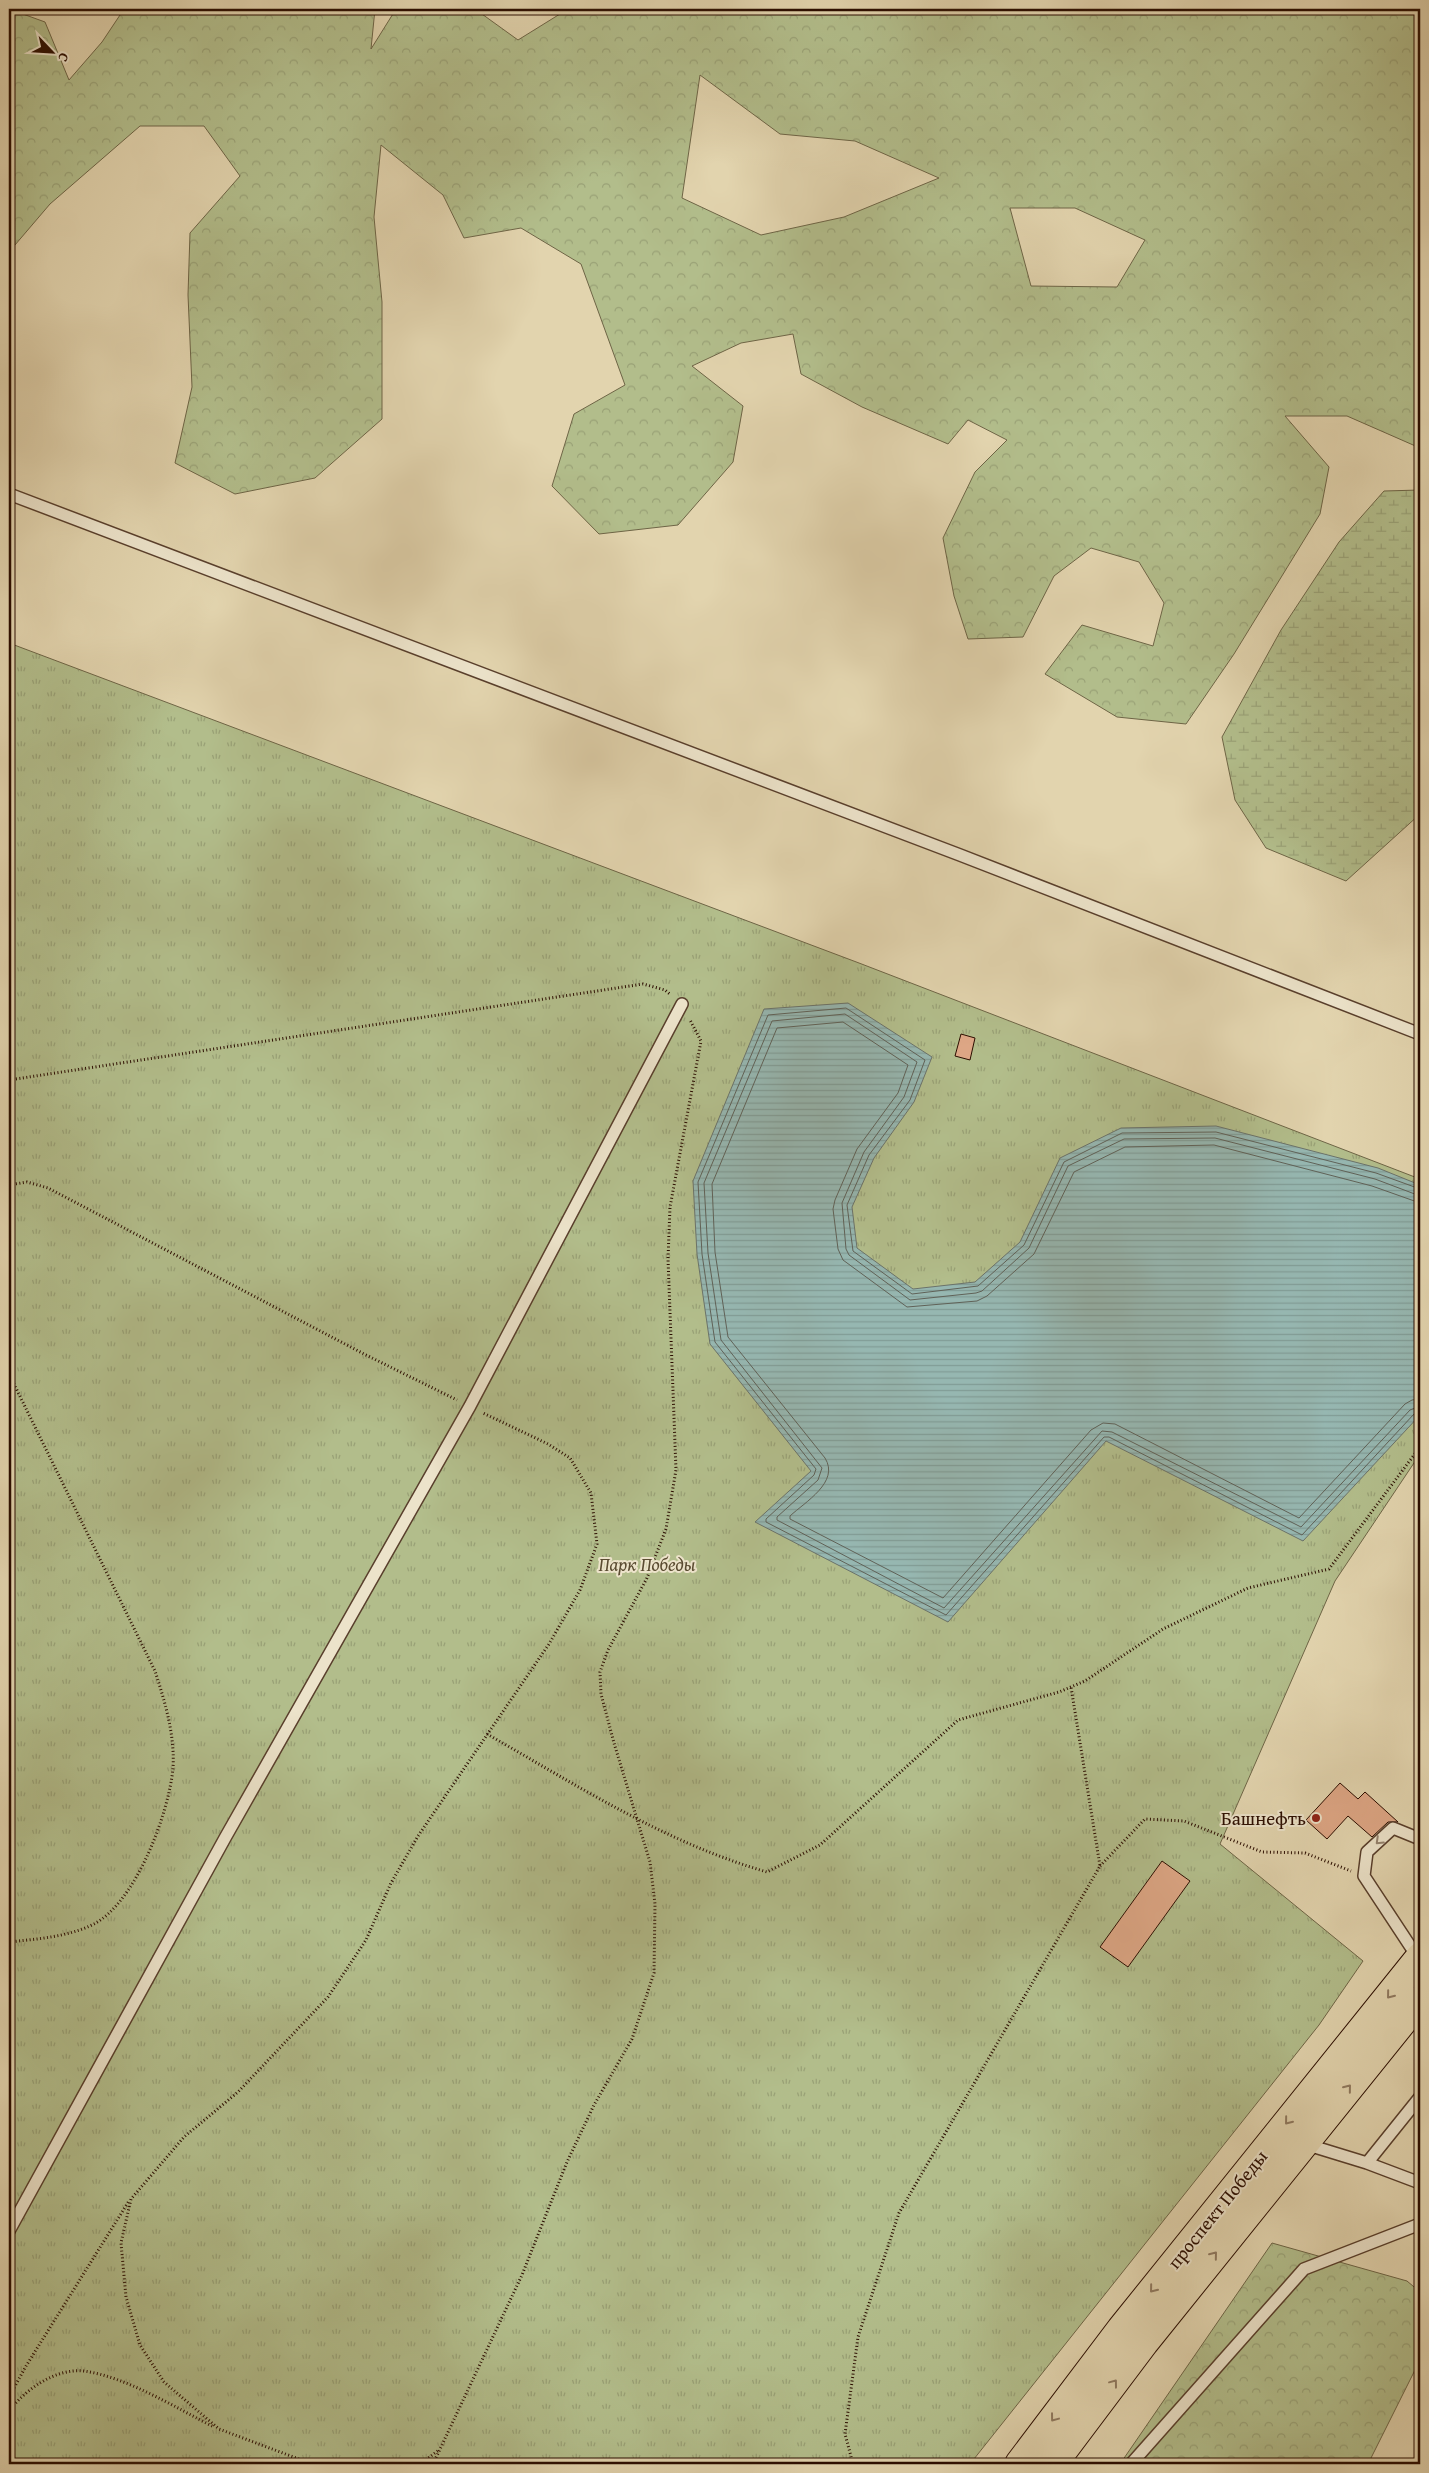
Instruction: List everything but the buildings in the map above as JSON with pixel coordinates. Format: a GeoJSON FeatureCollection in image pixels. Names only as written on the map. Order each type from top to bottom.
{"type":"FeatureCollection","features":[{"type":"Feature","properties":{"kind":"main road","name":"проспект Победы"},"geometry":{"type":"LineString","coordinates":[[1019,2464],[1121,2329],[1419,1958]]}},
{"type":"Feature","properties":{"kind":"main road","name":"проспект Победы"},"geometry":{"type":"LineString","coordinates":[[1053,2464],[1144,2343],[1303,2143],[1420,2000]]}},
{"type":"Feature","properties":{"kind":"lane"},"geometry":{"type":"LineString","coordinates":[[9,494],[941,848],[1420,1034]]}},
{"type":"Feature","properties":{"kind":"lane"},"geometry":{"type":"LineString","coordinates":[[9,2231],[225,1838],[470,1406],[682,1004]]}},
{"type":"Feature","properties":{"kind":"lane"},"geometry":{"type":"LineString","coordinates":[[1419,1958],[1364,1876],[1367,1852],[1392,1828],[1420,1839]]}},
{"type":"Feature","properties":{"kind":"lane"},"geometry":{"type":"LineString","coordinates":[[1367,2162],[1420,2097]]}},
{"type":"Feature","properties":{"kind":"lane"},"geometry":{"type":"LineString","coordinates":[[1303,2143],[1367,2162],[1420,2183]]}},
{"type":"Feature","properties":{"kind":"lane"},"geometry":{"type":"LineString","coordinates":[[1131,2464],[1304,2269],[1420,2224]]}},
{"type":"Feature","properties":{"kind":"path"},"geometry":{"type":"LineString","coordinates":[[9,1080],[643,984],[665,990],[682,1004],[701,1041],[670,1207],[668,1258],[676,1470],[666,1529],[647,1578],[608,1650],[600,1672],[601,1694],[650,1862],[654,1895],[654,1973],[632,2039],[594,2105],[567,2162],[522,2275],[433,2464]]}},
{"type":"Feature","properties":{"kind":"path"},"geometry":{"type":"LineString","coordinates":[[9,1185],[27,1182],[48,1188],[364,1354],[548,1444],[570,1458],[591,1493],[597,1544],[580,1590],[549,1644],[418,1836],[391,1883],[366,1940],[328,1997],[238,2092],[184,2138],[131,2199],[26,2366],[9,2397]]}},
{"type":"Feature","properties":{"kind":"path"},"geometry":{"type":"LineString","coordinates":[[9,1374],[155,1671],[168,1713],[173,1767],[162,1819],[142,1867],[121,1900],[95,1924],[56,1937],[9,1942]]}},
{"type":"Feature","properties":{"kind":"path"},"geometry":{"type":"LineString","coordinates":[[487,1734],[638,1821],[725,1860],[767,1872],[820,1845],[958,1720],[1071,1687],[1085,1681],[1163,1629],[1248,1588],[1329,1569],[1420,1447]]}},
{"type":"Feature","properties":{"kind":"path"},"geometry":{"type":"LineString","coordinates":[[1071,1687],[1100,1866]]}},
{"type":"Feature","properties":{"kind":"path"},"geometry":{"type":"LineString","coordinates":[[853,2464],[845,2434],[858,2337],[899,2213],[1100,1866],[1145,1819],[1184,1821],[1262,1852],[1305,1853],[1364,1876]]}},
{"type":"Feature","properties":{"kind":"path"},"geometry":{"type":"LineString","coordinates":[[131,2199],[121,2243],[126,2297],[140,2345],[164,2382],[220,2429]]}},
{"type":"Feature","properties":{"kind":"path"},"geometry":{"type":"LineString","coordinates":[[9,2411],[22,2394],[56,2375],[83,2371],[115,2380],[220,2429],[312,2464]]}},
{"type":"Feature","properties":{"kind":"path"},"geometry":{"type":"LineString","coordinates":[[420,2464],[442,2448]]}},
{"type":"Feature","properties":{"kind":"green space"},"geometry":{"type":"Polygon","coordinates":[[[9,9],[45,22],[69,80],[102,42],[124,9],[375,9],[371,49],[396,9],[475,9],[518,40],[568,9],[1420,9],[1420,448],[1347,416],[1285,416],[1329,467],[1320,514],[1234,654],[1186,724],[1117,717],[1045,674],[1082,625],[1153,646],[1164,603],[1139,562],[1091,548],[1054,576],[1023,637],[968,639],[954,596],[943,538],[975,472],[1007,440],[968,420],[948,444],[862,407],[801,374],[793,334],[741,343],[692,366],[743,406],[733,462],[678,525],[599,534],[552,486],[574,414],[625,385],[581,264],[521,228],[464,238],[443,195],[381,145],[374,217],[382,302],[382,419],[315,478],[235,494],[175,463],[192,387],[188,295],[190,233],[240,176],[204,126],[140,126],[50,204],[9,252],[9,9]],[[700,75],[682,198],[761,235],[844,217],[939,178],[855,141],[780,134],[700,75]],[[1010,208],[1031,286],[1117,287],[1145,240],[1075,208],[1010,208]]]}},
{"type":"Feature","properties":{"kind":"green space"},"geometry":{"type":"Polygon","coordinates":[[[1420,490],[1420,814],[1346,881],[1266,848],[1235,800],[1222,737],[1281,630],[1339,542],[1384,491],[1420,490]]]}},
{"type":"Feature","properties":{"kind":"green space","name":"Парк Победы"},"geometry":{"type":"Polygon","coordinates":[[[9,643],[859,963],[1420,1179],[1420,1454],[1335,1581],[1220,1844],[1363,1961],[1319,2025],[970,2464],[9,2464],[9,643]]]}},
{"type":"Feature","properties":{"kind":"green space"},"geometry":{"type":"Polygon","coordinates":[[[1272,2243],[1407,2281],[1420,2292],[1420,2360],[1368,2464],[1120,2464],[1272,2243]]]}},
{"type":"Feature","properties":{"kind":"water"},"geometry":{"type":"Polygon","coordinates":[[[848,1003],[932,1057],[914,1102],[874,1158],[852,1207],[857,1248],[913,1289],[975,1282],[1020,1242],[1060,1158],[1121,1128],[1216,1126],[1378,1168],[1420,1185],[1420,1415],[1303,1541],[1106,1441],[948,1622],[755,1522],[811,1471],[710,1344],[697,1254],[693,1181],[764,1009],[848,1003]]]}},
{"type":"Feature","properties":{"kind":"place","name":"Башнефть"},"geometry":{"type":"Point","coordinates":[1316,1818]}}]}
